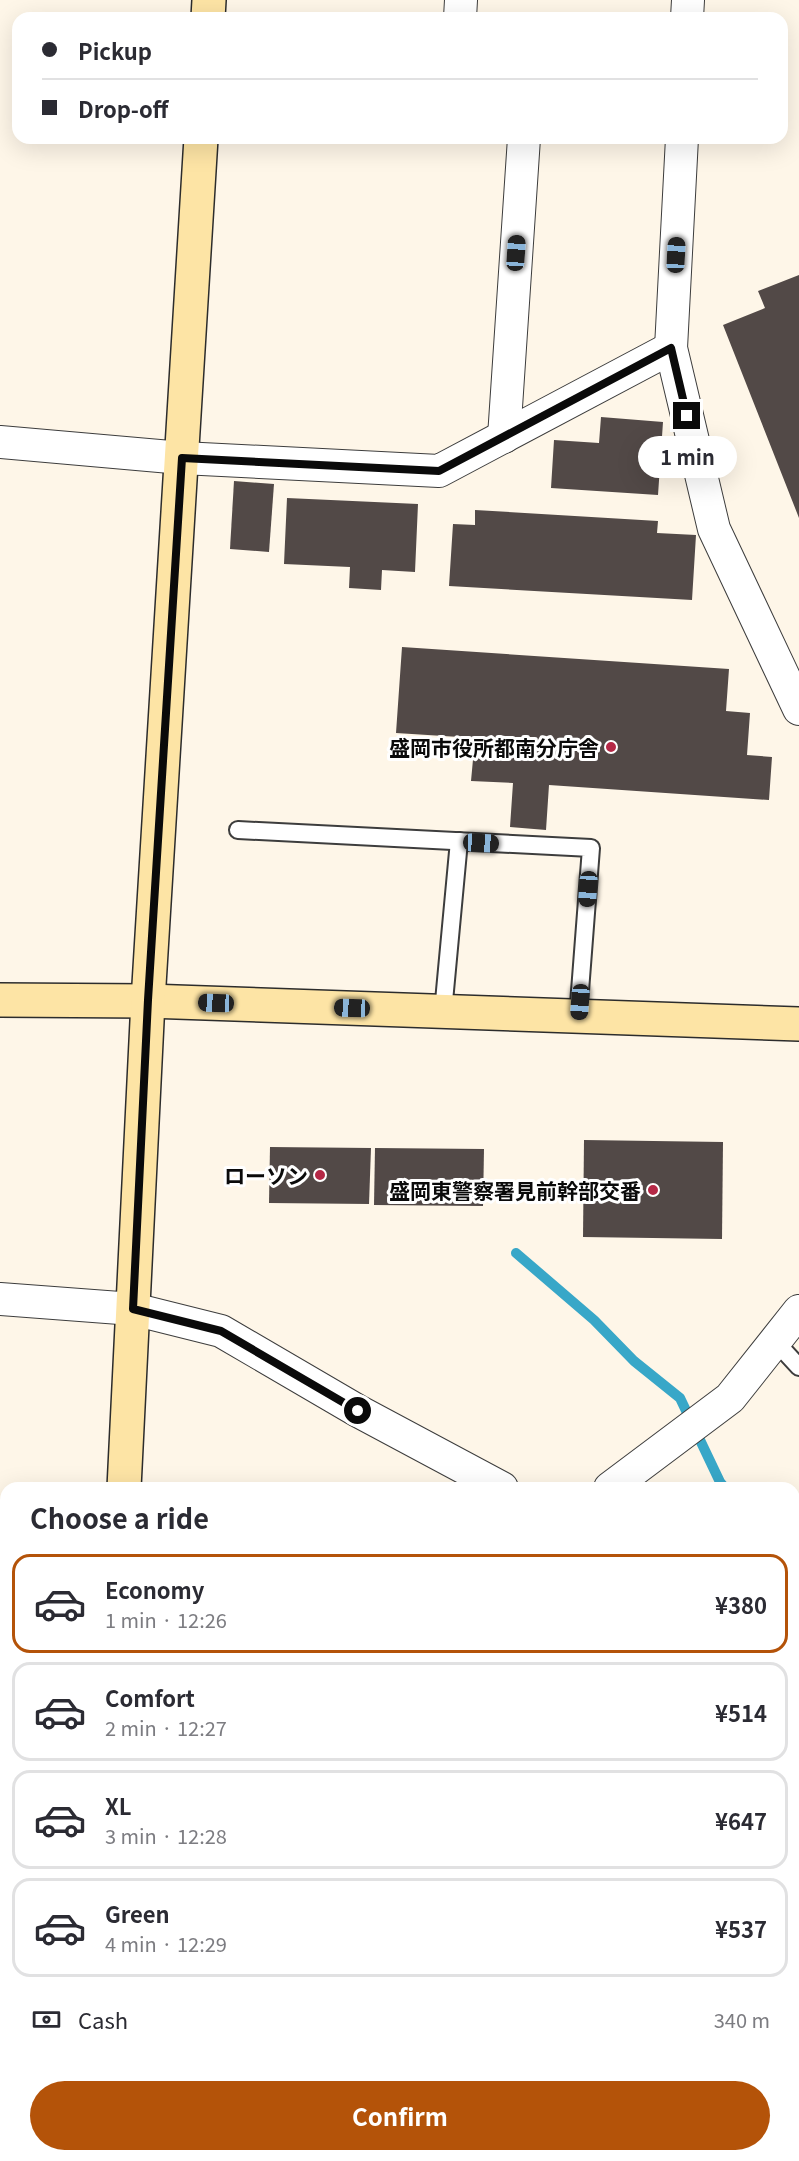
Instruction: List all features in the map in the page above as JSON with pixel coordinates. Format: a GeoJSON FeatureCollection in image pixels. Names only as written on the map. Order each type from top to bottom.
{"type":"FeatureCollection","features":[{"type":"Feature","properties":{"kind":"street"},"geometry":{"type":"LineString","coordinates":[[124,1482],[148,1000],[201,144]]}},
{"type":"Feature","properties":{"kind":"street"},"geometry":{"type":"LineString","coordinates":[[504,436],[524,144]]}},
{"type":"Feature","properties":{"kind":"street"},"geometry":{"type":"LineString","coordinates":[[682,144],[671,348],[714,529],[799,709]]}},
{"type":"Feature","properties":{"kind":"street"},"geometry":{"type":"LineString","coordinates":[[0,441],[182,458],[439,471],[671,348]]}},
{"type":"Feature","properties":{"kind":"street"},"geometry":{"type":"LineString","coordinates":[[0,999],[148,1000],[799,1024]]}},
{"type":"Feature","properties":{"kind":"street"},"geometry":{"type":"LineString","coordinates":[[0,1299],[133,1309],[221,1331],[358,1411],[491,1482]]}},
{"type":"Feature","properties":{"kind":"street"},"geometry":{"type":"LineString","coordinates":[[618,1482],[730,1398],[799,1311]]}},
{"type":"Feature","properties":{"kind":"lane"},"geometry":{"type":"LineString","coordinates":[[238,830],[591,848],[579,1017]]}},
{"type":"Feature","properties":{"kind":"lane"},"geometry":{"type":"LineString","coordinates":[[443,1012],[459,842]]}},
{"type":"Feature","properties":{"kind":"lane"},"geometry":{"type":"LineString","coordinates":[[775,1341],[799,1367]]}},
{"type":"Feature","properties":{"kind":"building"},"geometry":{"type":"Polygon","coordinates":[[[799,275],[799,518],[723,325],[765,308],[758,291],[799,275]]]}},
{"type":"Feature","properties":{"kind":"building"},"geometry":{"type":"Polygon","coordinates":[[[601,417],[663,422],[658,495],[551,488],[554,440],[599,443],[601,417]]]}},
{"type":"Feature","properties":{"kind":"building"},"geometry":{"type":"Polygon","coordinates":[[[234,481],[274,484],[269,552],[230,549],[234,481]]]}},
{"type":"Feature","properties":{"kind":"building"},"geometry":{"type":"Polygon","coordinates":[[[287,498],[418,504],[415,572],[382,570],[381,590],[349,588],[350,567],[284,564],[287,498]]]}},
{"type":"Feature","properties":{"kind":"building"},"geometry":{"type":"Polygon","coordinates":[[[475,510],[658,521],[657,533],[696,535],[692,600],[449,586],[453,524],[475,525],[475,510]]]}},
{"type":"Feature","properties":{"kind":"building","name":"盛岡市役所都南分庁舎"},"geometry":{"type":"Polygon","coordinates":[[[402,647],[729,669],[726,711],[750,713],[747,755],[772,757],[769,800],[549,785],[546,830],[510,827],[513,783],[471,781],[475,738],[396,733],[402,647]]]}},
{"type":"Feature","properties":{"kind":"building","name":"盛岡東警察署見前幹部交番"},"geometry":{"type":"Polygon","coordinates":[[[584,1140],[723,1142],[722,1239],[583,1237],[584,1140]]]}},
{"type":"Feature","properties":{"kind":"building","name":"ローソン"},"geometry":{"type":"Polygon","coordinates":[[[270,1147],[371,1148],[369,1204],[269,1203],[270,1147]]]}},
{"type":"Feature","properties":{"kind":"building"},"geometry":{"type":"Polygon","coordinates":[[[375,1148],[484,1149],[483,1206],[374,1205],[375,1148]]]}},
{"type":"Feature","properties":{"kind":"waterway"},"geometry":{"type":"LineString","coordinates":[[516,1253],[594,1320],[634,1361],[680,1398],[720,1482]]}},
{"type":"Feature","properties":{"kind":"place","name":"盛岡市役所都南分庁舎"},"geometry":{"type":"Point","coordinates":[611,747]}},
{"type":"Feature","properties":{"kind":"place","name":"ローソン"},"geometry":{"type":"Point","coordinates":[320,1175]}},
{"type":"Feature","properties":{"kind":"place","name":"盛岡東警察署見前幹部交番"},"geometry":{"type":"Point","coordinates":[653,1190]}},
{"type":"Feature","properties":{"kind":"route"},"geometry":{"type":"LineString","coordinates":[[358,1411],[221,1331],[133,1309],[148,1000],[182,458],[439,471],[671,348],[687,416]]}}]}
